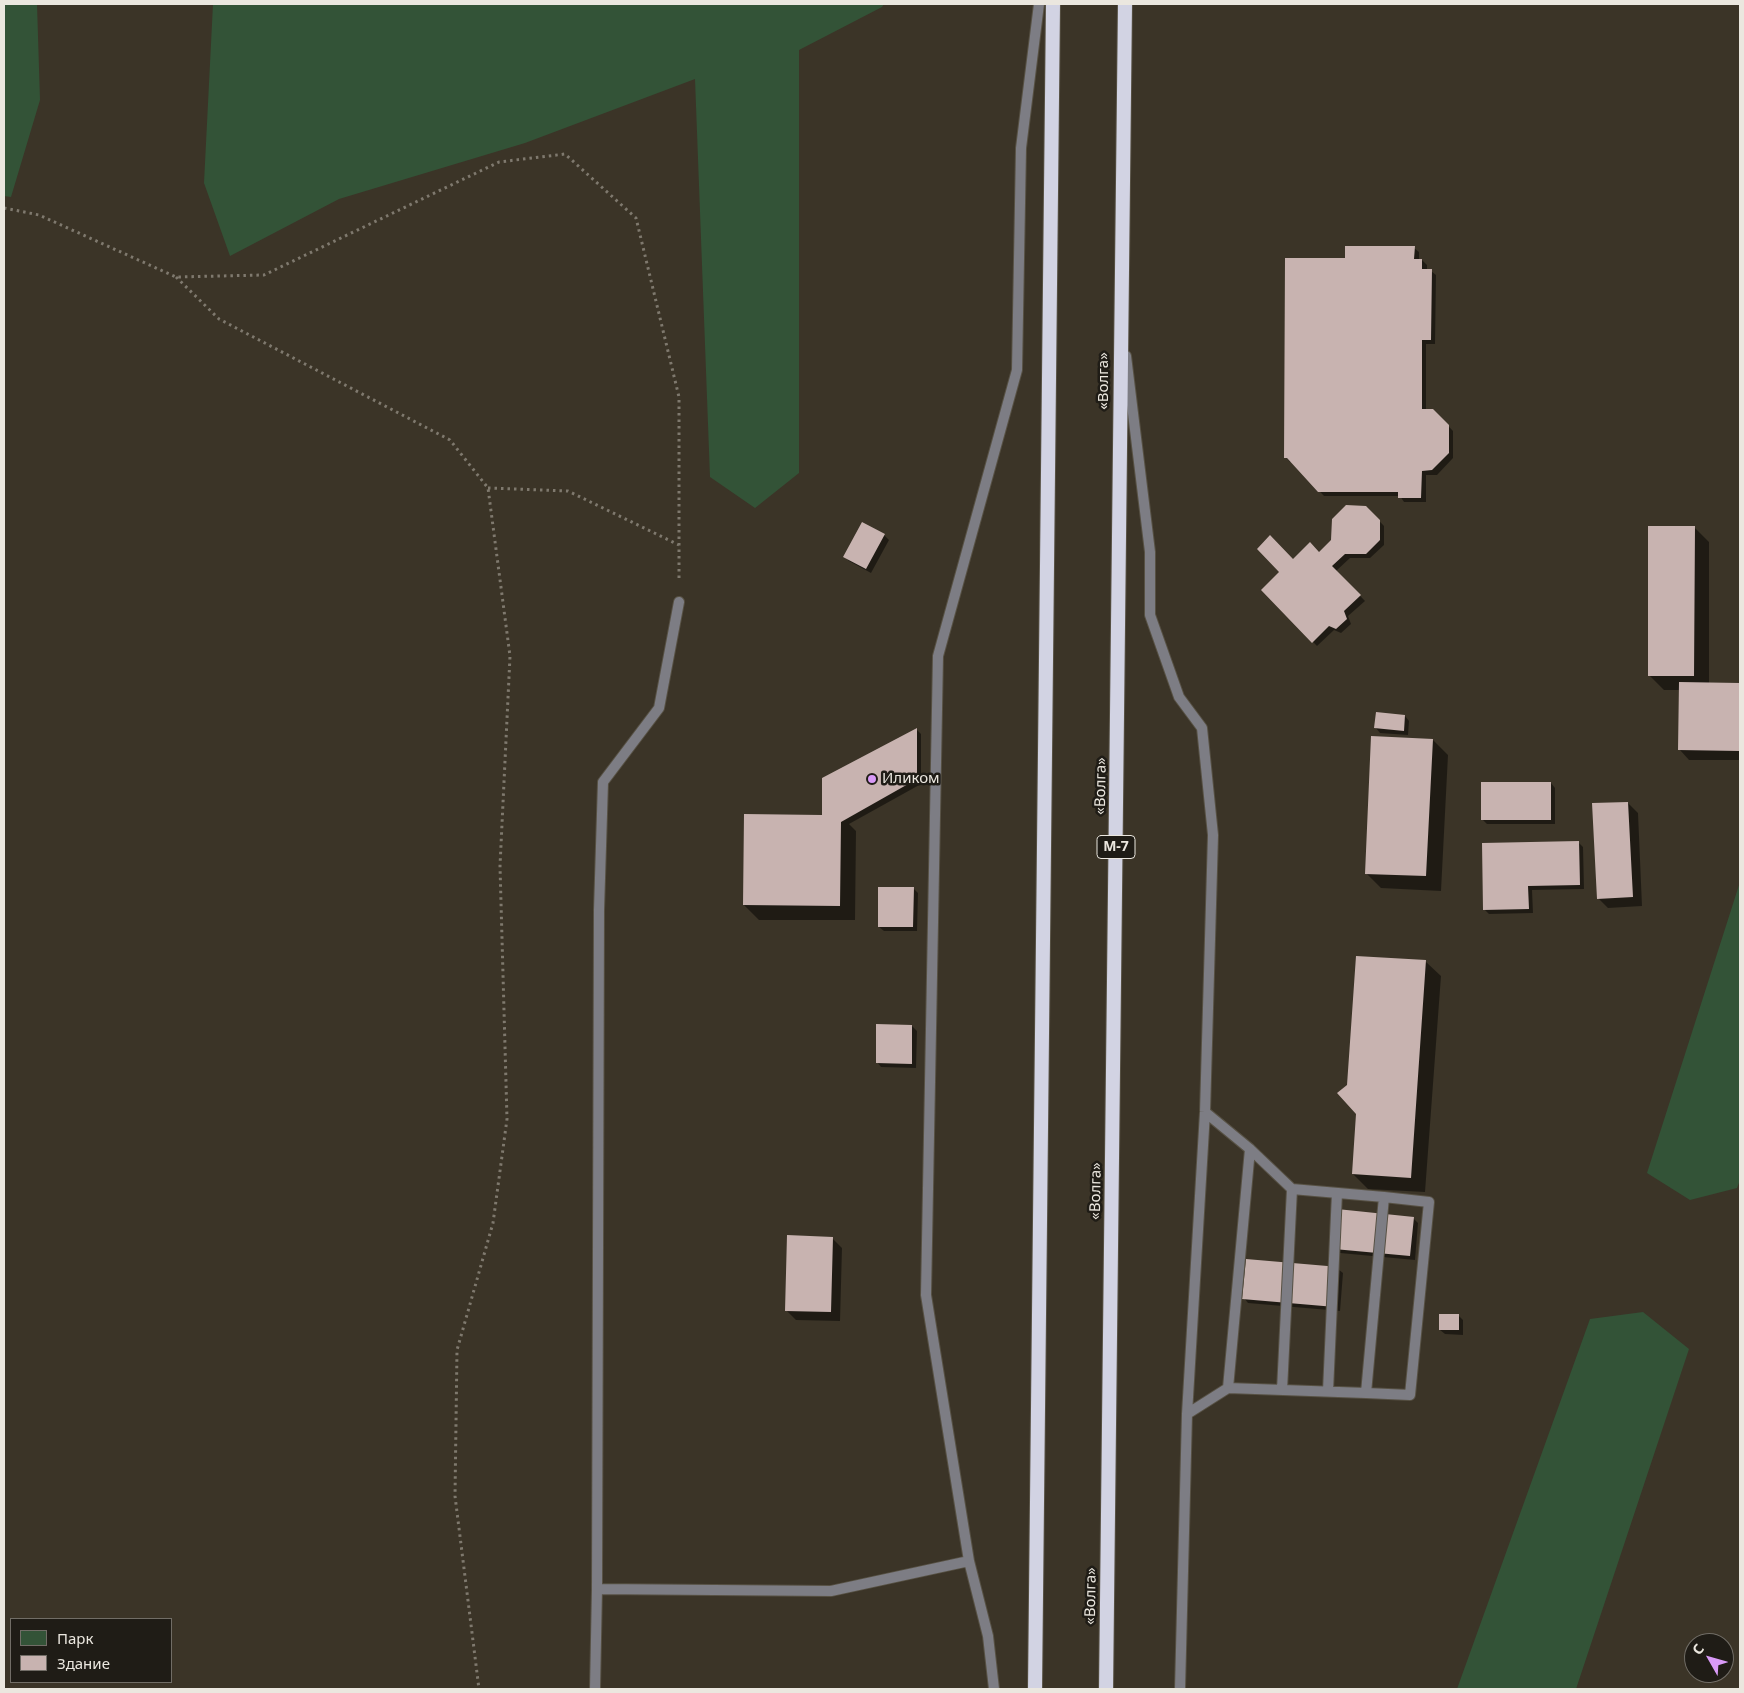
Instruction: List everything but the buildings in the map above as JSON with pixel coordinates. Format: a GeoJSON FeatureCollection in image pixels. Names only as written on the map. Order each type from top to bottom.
{"type":"FeatureCollection","features":[{"type":"Feature","properties":{"kind":"highway"},"geometry":{"type":"LineString","coordinates":[[1034,1689],[1053,4]]}},
{"type":"Feature","properties":{"kind":"highway","name":"«Волга»"},"geometry":{"type":"LineString","coordinates":[[1106,1689],[1125,4]]}},
{"type":"Feature","properties":{"kind":"lane"},"geometry":{"type":"LineString","coordinates":[[994,1689],[988,1636],[969,1561],[926,1295],[938,656],[1016,370],[1021,148],[1039,4]]}},
{"type":"Feature","properties":{"kind":"lane"},"geometry":{"type":"LineString","coordinates":[[1121,310],[1150,552],[1150,615],[1179,697],[1202,728],[1213,835],[1205,1112],[1186,1414],[1180,1689]]}},
{"type":"Feature","properties":{"kind":"lane"},"geometry":{"type":"LineString","coordinates":[[595,1689],[599,910],[603,782],[659,708],[679,602]]}},
{"type":"Feature","properties":{"kind":"lane"},"geometry":{"type":"LineString","coordinates":[[1186,1414],[1228,1388],[1410,1395],[1428,1202],[1292,1189],[1250,1149],[1205,1112]]}},
{"type":"Feature","properties":{"kind":"lane"},"geometry":{"type":"LineString","coordinates":[[1228,1388],[1250,1149]]}},
{"type":"Feature","properties":{"kind":"lane"},"geometry":{"type":"LineString","coordinates":[[1282,1390],[1292,1189]]}},
{"type":"Feature","properties":{"kind":"lane"},"geometry":{"type":"LineString","coordinates":[[1328,1391],[1337,1193]]}},
{"type":"Feature","properties":{"kind":"lane"},"geometry":{"type":"LineString","coordinates":[[1366,1393],[1384,1197]]}},
{"type":"Feature","properties":{"kind":"lane"},"geometry":{"type":"LineString","coordinates":[[597,1589],[831,1591],[969,1561]]}},
{"type":"Feature","properties":{"kind":"path"},"geometry":{"type":"LineString","coordinates":[[176,277],[264,275],[499,162],[565,154],[636,218],[679,397],[679,602]]}},
{"type":"Feature","properties":{"kind":"path"},"geometry":{"type":"LineString","coordinates":[[4,208],[39,215],[176,277],[219,319],[450,440],[488,488],[510,656],[500,866],[507,1119],[494,1223],[458,1350],[455,1496],[479,1689]]}},
{"type":"Feature","properties":{"kind":"path"},"geometry":{"type":"LineString","coordinates":[[488,488],[568,491],[679,545]]}},
{"type":"Feature","properties":{"kind":"green space"},"geometry":{"type":"Polygon","coordinates":[[[4,4],[37,4],[40,100],[11,197],[4,196],[4,4]]]}},
{"type":"Feature","properties":{"kind":"green space"},"geometry":{"type":"Polygon","coordinates":[[[213,4],[884,4],[882,7],[799,50],[799,473],[755,508],[710,477],[695,79],[525,143],[339,199],[230,256],[204,183],[213,4]]]}},
{"type":"Feature","properties":{"kind":"green space"},"geometry":{"type":"Polygon","coordinates":[[[1740,882],[1740,1180],[1737,1188],[1690,1200],[1647,1173],[1740,882]]]}},
{"type":"Feature","properties":{"kind":"green space"},"geometry":{"type":"Polygon","coordinates":[[[1643,1312],[1689,1349],[1576,1689],[1457,1689],[1590,1319],[1643,1312]]]}},
{"type":"Feature","properties":{"kind":"place","name":"Иликом"},"geometry":{"type":"Point","coordinates":[872,779]}}]}
